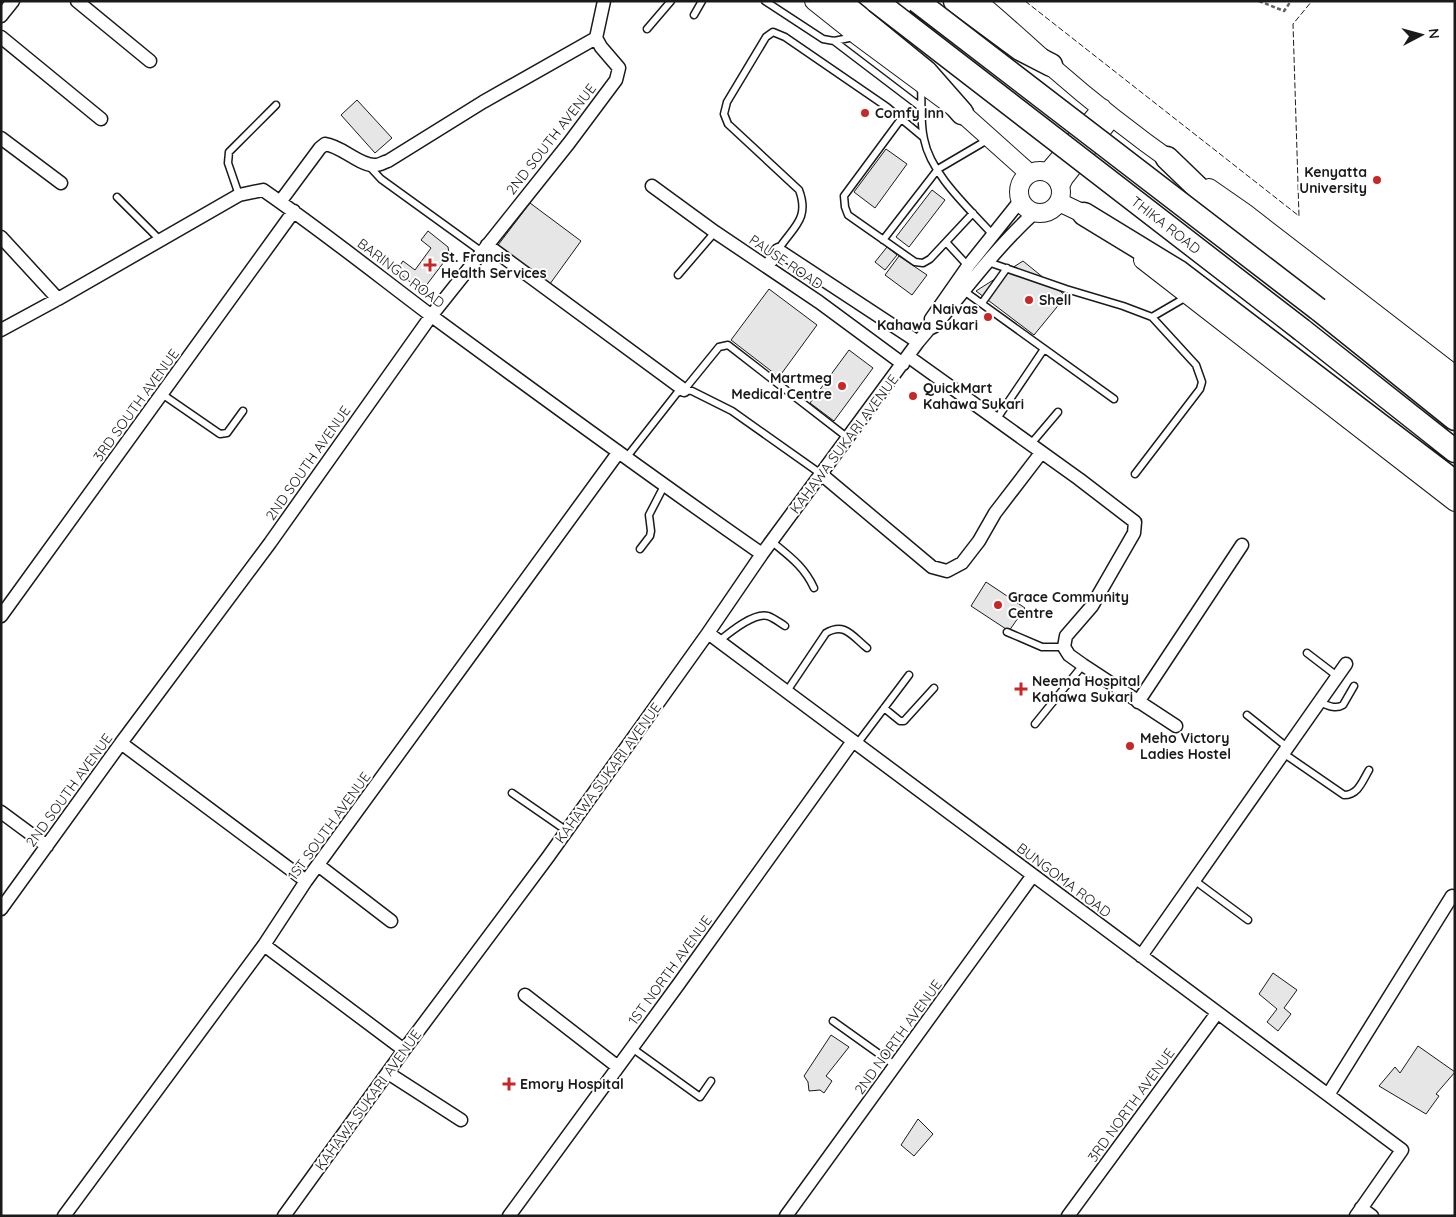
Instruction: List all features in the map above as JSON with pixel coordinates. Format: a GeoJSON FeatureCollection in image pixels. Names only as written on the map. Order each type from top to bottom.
{"type":"FeatureCollection","features":[{"type":"Feature","properties":{"kind":"highway"},"geometry":{"type":"LineString","coordinates":[[839,1],[926,72],[962,112]]}},
{"type":"Feature","properties":{"kind":"highway","name":"THIKA ROAD"},"geometry":{"type":"LineString","coordinates":[[876,1],[1302,330],[1455,451]]}},
{"type":"Feature","properties":{"kind":"highway","name":"THIKA ROAD"},"geometry":{"type":"LineString","coordinates":[[917,1],[1318,309],[1455,419]]}},
{"type":"Feature","properties":{"kind":"highway"},"geometry":{"type":"LineString","coordinates":[[955,1],[1020,49],[1051,65]]}},
{"type":"Feature","properties":{"kind":"highway"},"geometry":{"type":"LineString","coordinates":[[1167,158],[1224,212],[1455,396]]}},
{"type":"Feature","properties":{"kind":"highway"},"geometry":{"type":"LineString","coordinates":[[1084,214],[1179,272],[1455,482]]}},
{"type":"Feature","properties":{"kind":"main road"},"geometry":{"type":"LineString","coordinates":[[814,1],[858,36],[962,112],[1029,173]]}},
{"type":"Feature","properties":{"kind":"main road"},"geometry":{"type":"LineString","coordinates":[[977,1],[1012,29],[1107,113],[1245,213],[1455,375]]}},
{"type":"Feature","properties":{"kind":"main road"},"geometry":{"type":"LineString","coordinates":[[1048,172],[1107,113]]}},
{"type":"Feature","properties":{"kind":"main road"},"geometry":{"type":"LineString","coordinates":[[1107,113],[1064,178],[1059,194],[1053,209],[1047,212],[1034,213],[1028,210],[1020,201],[1020,188],[1023,179],[1029,173],[1040,170],[1048,172],[1053,176],[1059,194],[1455,502]]}},
{"type":"Feature","properties":{"kind":"street"},"geometry":{"type":"LineString","coordinates":[[1,16],[14,1]]}},
{"type":"Feature","properties":{"kind":"street"},"geometry":{"type":"LineString","coordinates":[[77,1],[150,61]]}},
{"type":"Feature","properties":{"kind":"street"},"geometry":{"type":"LineString","coordinates":[[280,202],[324,144],[333,145],[367,164],[376,165],[388,161],[483,102],[596,38],[604,1]]}},
{"type":"Feature","properties":{"kind":"street"},"geometry":{"type":"LineString","coordinates":[[1,37],[101,119]]}},
{"type":"Feature","properties":{"kind":"street","name":"2ND SOUTH AVENUE"},"geometry":{"type":"LineString","coordinates":[[1,909],[121,743],[270,543],[431,316],[616,80],[619,68],[600,47],[596,38]]}},
{"type":"Feature","properties":{"kind":"street"},"geometry":{"type":"LineString","coordinates":[[1,138],[61,183]]}},
{"type":"Feature","properties":{"kind":"street","name":"PAUSE ROAD"},"geometry":{"type":"LineString","coordinates":[[652,186],[715,232],[996,420],[1079,479],[1135,522],[1134,533],[1092,606],[1066,636],[1064,647]]}},
{"type":"Feature","properties":{"kind":"street","name":"BARINGO ROAD"},"geometry":{"type":"LineString","coordinates":[[4,325],[58,299],[239,195],[262,190],[294,211],[431,316],[622,456],[762,554]]}},
{"type":"Feature","properties":{"kind":"street","name":"KAHAWA SUKARI AVENUE"},"geometry":{"type":"LineString","coordinates":[[929,329],[928,323],[968,266],[1020,201]]}},
{"type":"Feature","properties":{"kind":"street","name":"3RD SOUTH AVENUE"},"geometry":{"type":"LineString","coordinates":[[1,616],[294,211]]}},
{"type":"Feature","properties":{"kind":"street","name":"KAHAWA SUKARI AVENUE"},"geometry":{"type":"LineString","coordinates":[[284,1216],[404,1050],[567,831],[771,541],[906,361],[918,342],[929,329],[935,326],[986,261],[1034,213]]}},
{"type":"Feature","properties":{"kind":"street"},"geometry":{"type":"LineString","coordinates":[[1,237],[58,299]]}},
{"type":"Feature","properties":{"kind":"street"},"geometry":{"type":"LineString","coordinates":[[484,249],[684,390]]}},
{"type":"Feature","properties":{"kind":"street"},"geometry":{"type":"LineString","coordinates":[[767,267],[778,250],[918,342]]}},
{"type":"Feature","properties":{"kind":"street"},"geometry":{"type":"LineString","coordinates":[[821,474],[932,567],[946,572],[962,563],[979,541],[995,514],[1041,453]]}},
{"type":"Feature","properties":{"kind":"street","name":"1ST SOUTH AVENUE"},"geometry":{"type":"LineString","coordinates":[[64,1216],[264,946],[306,881],[622,456]]}},
{"type":"Feature","properties":{"kind":"street"},"geometry":{"type":"LineString","coordinates":[[1138,702],[1242,545]]}},
{"type":"Feature","properties":{"kind":"street","name":"BUNGOMA ROAD"},"geometry":{"type":"LineString","coordinates":[[708,633],[1402,1150],[1363,1213]]}},
{"type":"Feature","properties":{"kind":"street"},"geometry":{"type":"LineString","coordinates":[[1064,647],[1069,655],[1083,665],[1176,726]]}},
{"type":"Feature","properties":{"kind":"street"},"geometry":{"type":"LineString","coordinates":[[1141,956],[1346,664]]}},
{"type":"Feature","properties":{"kind":"street","name":"1ST NORTH AVENUE"},"geometry":{"type":"LineString","coordinates":[[509,1216],[855,742]]}},
{"type":"Feature","properties":{"kind":"street"},"geometry":{"type":"LineString","coordinates":[[121,743],[306,881]]}},
{"type":"Feature","properties":{"kind":"street"},"geometry":{"type":"LineString","coordinates":[[1,812],[47,846]]}},
{"type":"Feature","properties":{"kind":"street"},"geometry":{"type":"LineString","coordinates":[[318,865],[391,921]]}},
{"type":"Feature","properties":{"kind":"street","name":"2ND NORTH AVENUE"},"geometry":{"type":"LineString","coordinates":[[786,1216],[1033,876]]}},
{"type":"Feature","properties":{"kind":"street"},"geometry":{"type":"LineString","coordinates":[[1328,1095],[1452,896]]}},
{"type":"Feature","properties":{"kind":"street"},"geometry":{"type":"LineString","coordinates":[[264,946],[404,1050]]}},
{"type":"Feature","properties":{"kind":"street"},"geometry":{"type":"LineString","coordinates":[[525,995],[618,1067]]}},
{"type":"Feature","properties":{"kind":"street","name":"3RD NORTH AVENUE"},"geometry":{"type":"LineString","coordinates":[[1068,1216],[1217,1012]]}},
{"type":"Feature","properties":{"kind":"street"},"geometry":{"type":"LineString","coordinates":[[388,1072],[461,1120]]}},
{"type":"Feature","properties":{"kind":"lane"},"geometry":{"type":"LineString","coordinates":[[647,29],[671,1]]}},
{"type":"Feature","properties":{"kind":"lane"},"geometry":{"type":"LineString","coordinates":[[694,15],[702,1]]}},
{"type":"Feature","properties":{"kind":"lane"},"geometry":{"type":"LineString","coordinates":[[765,1],[823,39],[834,41],[858,36]]}},
{"type":"Feature","properties":{"kind":"lane"},"geometry":{"type":"LineString","coordinates":[[778,250],[801,220],[804,204],[799,190],[728,124],[724,114],[728,102],[766,37],[773,32],[785,36],[887,107],[923,137]]}},
{"type":"Feature","properties":{"kind":"lane"},"geometry":{"type":"LineString","coordinates":[[834,41],[922,108]]}},
{"type":"Feature","properties":{"kind":"lane"},"geometry":{"type":"LineString","coordinates":[[921,83],[923,137],[930,158],[948,185],[993,235]]}},
{"type":"Feature","properties":{"kind":"lane"},"geometry":{"type":"LineString","coordinates":[[239,195],[228,163],[229,152],[276,105]]}},
{"type":"Feature","properties":{"kind":"lane"},"geometry":{"type":"LineString","coordinates":[[902,119],[844,196],[848,215],[915,262],[923,263],[930,259],[973,213]]}},
{"type":"Feature","properties":{"kind":"lane"},"geometry":{"type":"LineString","coordinates":[[882,240],[938,169],[990,138]]}},
{"type":"Feature","properties":{"kind":"lane"},"geometry":{"type":"LineString","coordinates":[[367,164],[381,179],[484,249]]}},
{"type":"Feature","properties":{"kind":"lane"},"geometry":{"type":"LineString","coordinates":[[117,197],[160,240]]}},
{"type":"Feature","properties":{"kind":"lane"},"geometry":{"type":"LineString","coordinates":[[678,275],[715,232]]}},
{"type":"Feature","properties":{"kind":"lane"},"geometry":{"type":"LineString","coordinates":[[946,242],[968,266]]}},
{"type":"Feature","properties":{"kind":"lane"},"geometry":{"type":"LineString","coordinates":[[986,261],[1152,317],[1196,365],[1202,382],[1200,389],[1135,474]]}},
{"type":"Feature","properties":{"kind":"lane"},"geometry":{"type":"LineString","coordinates":[[982,304],[1007,268]]}},
{"type":"Feature","properties":{"kind":"lane"},"geometry":{"type":"LineString","coordinates":[[964,291],[1114,399]]}},
{"type":"Feature","properties":{"kind":"lane"},"geometry":{"type":"LineString","coordinates":[[1152,317],[1188,295]]}},
{"type":"Feature","properties":{"kind":"lane"},"geometry":{"type":"LineString","coordinates":[[622,456],[677,393],[684,390],[720,347],[728,346],[848,438]]}},
{"type":"Feature","properties":{"kind":"lane"},"geometry":{"type":"LineString","coordinates":[[996,420],[1044,348]]}},
{"type":"Feature","properties":{"kind":"lane"},"geometry":{"type":"LineString","coordinates":[[684,390],[692,391],[732,411],[821,474]]}},
{"type":"Feature","properties":{"kind":"lane"},"geometry":{"type":"LineString","coordinates":[[162,394],[220,434],[227,434],[243,411]]}},
{"type":"Feature","properties":{"kind":"lane"},"geometry":{"type":"LineString","coordinates":[[1030,445],[1058,412]]}},
{"type":"Feature","properties":{"kind":"lane"},"geometry":{"type":"LineString","coordinates":[[640,549],[650,536],[649,515],[664,486]]}},
{"type":"Feature","properties":{"kind":"lane"},"geometry":{"type":"LineString","coordinates":[[771,541],[801,566],[814,588]]}},
{"type":"Feature","properties":{"kind":"lane"},"geometry":{"type":"LineString","coordinates":[[719,641],[737,627],[762,615],[769,616],[786,626]]}},
{"type":"Feature","properties":{"kind":"lane"},"geometry":{"type":"LineString","coordinates":[[787,691],[826,632],[834,628],[842,628],[867,648]]}},
{"type":"Feature","properties":{"kind":"lane"},"geometry":{"type":"LineString","coordinates":[[1007,632],[1042,647],[1064,647]]}},
{"type":"Feature","properties":{"kind":"lane"},"geometry":{"type":"LineString","coordinates":[[1307,653],[1338,676]]}},
{"type":"Feature","properties":{"kind":"lane"},"geometry":{"type":"LineString","coordinates":[[1035,724],[1083,665]]}},
{"type":"Feature","properties":{"kind":"lane"},"geometry":{"type":"LineString","coordinates":[[855,742],[884,708],[909,674]]}},
{"type":"Feature","properties":{"kind":"lane"},"geometry":{"type":"LineString","coordinates":[[1319,702],[1335,708],[1340,707],[1354,686]]}},
{"type":"Feature","properties":{"kind":"lane"},"geometry":{"type":"LineString","coordinates":[[884,708],[900,721],[904,721],[934,688]]}},
{"type":"Feature","properties":{"kind":"lane"},"geometry":{"type":"LineString","coordinates":[[1247,715],[1285,750],[1344,795],[1351,795],[1356,792],[1369,770]]}},
{"type":"Feature","properties":{"kind":"lane"},"geometry":{"type":"LineString","coordinates":[[512,792],[567,831]]}},
{"type":"Feature","properties":{"kind":"lane"},"geometry":{"type":"LineString","coordinates":[[1194,880],[1248,920]]}},
{"type":"Feature","properties":{"kind":"lane"},"geometry":{"type":"LineString","coordinates":[[833,1021],[896,1066]]}},
{"type":"Feature","properties":{"kind":"lane"},"geometry":{"type":"LineString","coordinates":[[632,1048],[700,1097],[711,1081]]}},
{"type":"Feature","properties":{"kind":"path"},"geometry":{"type":"LineString","coordinates":[[1259,1],[1284,11],[1291,1]]}},
{"type":"Feature","properties":{"kind":"building"},"geometry":{"type":"Polygon","coordinates":[[[357,100],[392,138],[375,153],[341,115],[357,100]]]}},
{"type":"Feature","properties":{"kind":"building"},"geometry":{"type":"Polygon","coordinates":[[[886,149],[907,164],[875,208],[854,192],[886,149]]]}},
{"type":"Feature","properties":{"kind":"building"},"geometry":{"type":"Polygon","coordinates":[[[932,190],[945,200],[909,247],[896,237],[932,190]]]}},
{"type":"Feature","properties":{"kind":"building"},"geometry":{"type":"Polygon","coordinates":[[[530,203],[581,241],[547,288],[495,249],[530,203]]]}},
{"type":"Feature","properties":{"kind":"building","name":"St. Francis Health Services"},"geometry":{"type":"Polygon","coordinates":[[[428,231],[448,247],[449,253],[422,291],[396,271],[403,261],[415,270],[431,248],[421,240],[428,231]]]}},
{"type":"Feature","properties":{"kind":"building"},"geometry":{"type":"Polygon","coordinates":[[[887,247],[897,255],[885,270],[875,262],[887,247]]]}},
{"type":"Feature","properties":{"kind":"building"},"geometry":{"type":"Polygon","coordinates":[[[899,256],[927,275],[912,295],[885,275],[899,256]]]}},
{"type":"Feature","properties":{"kind":"building"},"geometry":{"type":"Polygon","coordinates":[[[1023,261],[1066,296],[1034,335],[976,291],[1023,261]]]}},
{"type":"Feature","properties":{"kind":"building"},"geometry":{"type":"Polygon","coordinates":[[[769,289],[817,325],[779,377],[731,340],[769,289]]]}},
{"type":"Feature","properties":{"kind":"building","name":"Martmeg Medical Centre"},"geometry":{"type":"Polygon","coordinates":[[[849,350],[873,368],[834,421],[810,403],[849,350]]]}},
{"type":"Feature","properties":{"kind":"building","name":"Grace Community Centre"},"geometry":{"type":"Polygon","coordinates":[[[986,582],[1025,608],[1009,631],[971,606],[986,582]]]}},
{"type":"Feature","properties":{"kind":"building"},"geometry":{"type":"Polygon","coordinates":[[[1273,973],[1297,990],[1284,1008],[1291,1014],[1278,1031],[1267,1022],[1277,1009],[1259,994],[1273,973]]]}},
{"type":"Feature","properties":{"kind":"building"},"geometry":{"type":"Polygon","coordinates":[[[831,1035],[849,1047],[826,1076],[832,1081],[824,1093],[820,1090],[809,1091],[808,1082],[804,1076],[831,1035]]]}},
{"type":"Feature","properties":{"kind":"building"},"geometry":{"type":"Polygon","coordinates":[[[1418,1046],[1455,1072],[1436,1094],[1439,1096],[1426,1114],[1379,1086],[1395,1067],[1400,1073],[1418,1046]]]}},
{"type":"Feature","properties":{"kind":"building"},"geometry":{"type":"Polygon","coordinates":[[[918,1119],[933,1134],[914,1156],[901,1145],[918,1119]]]}},
{"type":"Feature","properties":{"kind":"fence"},"geometry":{"type":"LineString","coordinates":[[1025,1],[1299,216],[1293,24],[1312,1]]}},
{"type":"Feature","properties":{"kind":"place","name":"Comfy Inn"},"geometry":{"type":"Point","coordinates":[865,113]}},
{"type":"Feature","properties":{"kind":"place","name":"Kenyatta University"},"geometry":{"type":"Point","coordinates":[1377,180]}},
{"type":"Feature","properties":{"kind":"place","name":"St. Francis Health Services"},"geometry":{"type":"Point","coordinates":[430,265]}},
{"type":"Feature","properties":{"kind":"place","name":"Shell"},"geometry":{"type":"Point","coordinates":[1029,300]}},
{"type":"Feature","properties":{"kind":"place","name":"Naivas Kahawa Sukari"},"geometry":{"type":"Point","coordinates":[988,317]}},
{"type":"Feature","properties":{"kind":"place","name":"Martmeg Medical Centre"},"geometry":{"type":"Point","coordinates":[842,386]}},
{"type":"Feature","properties":{"kind":"place","name":"QuickMart Kahawa Sukari"},"geometry":{"type":"Point","coordinates":[913,396]}},
{"type":"Feature","properties":{"kind":"place","name":"Grace Community Centre"},"geometry":{"type":"Point","coordinates":[998,605]}},
{"type":"Feature","properties":{"kind":"place","name":"Neema Hospital Kahawa Sukari"},"geometry":{"type":"Point","coordinates":[1021,689]}},
{"type":"Feature","properties":{"kind":"place","name":"Meho Victory Ladies Hostel"},"geometry":{"type":"Point","coordinates":[1130,746]}},
{"type":"Feature","properties":{"kind":"place","name":"Emory Hospital"},"geometry":{"type":"Point","coordinates":[509,1084]}}]}
